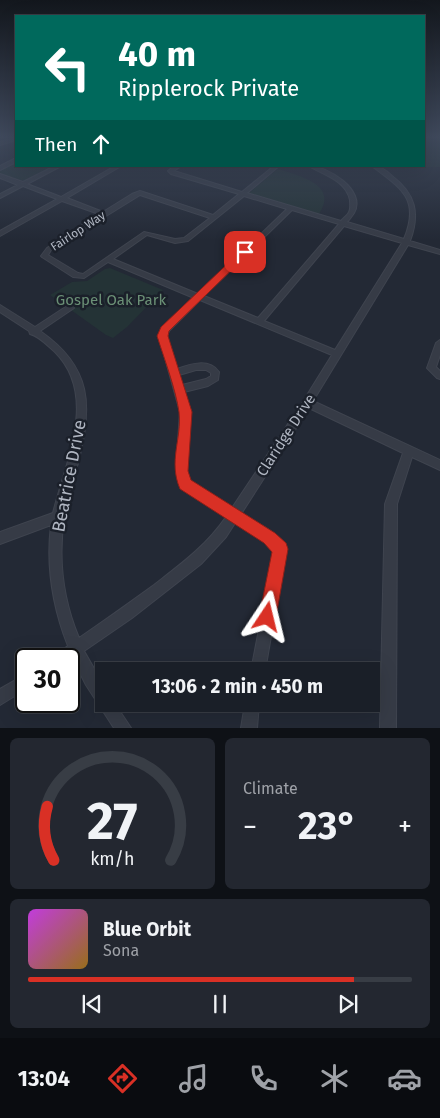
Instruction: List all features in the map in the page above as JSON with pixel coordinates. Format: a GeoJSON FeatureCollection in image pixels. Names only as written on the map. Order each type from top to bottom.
{"type":"FeatureCollection","features":[{"type":"Feature","properties":{"kind":"street"},"geometry":{"type":"LineString","coordinates":[[0,196],[47,172]]}},
{"type":"Feature","properties":{"kind":"street"},"geometry":{"type":"LineString","coordinates":[[0,234],[109,172]]}},
{"type":"Feature","properties":{"kind":"street"},"geometry":{"type":"LineString","coordinates":[[172,172],[440,252]]}},
{"type":"Feature","properties":{"kind":"street","name":"Fairlop Way"},"geometry":{"type":"LineString","coordinates":[[214,217],[140,194],[104,214],[49,250],[44,256],[76,275],[84,276],[146,233],[181,242],[186,240],[270,172]]}},
{"type":"Feature","properties":{"kind":"street"},"geometry":{"type":"LineString","coordinates":[[259,322],[344,224],[354,208],[350,190],[332,175],[325,172]]}},
{"type":"Feature","properties":{"kind":"street","name":"Claridge Drive"},"geometry":{"type":"LineString","coordinates":[[76,648],[196,560],[222,532],[235,514],[307,403],[411,234],[415,218],[411,201],[402,188],[382,172]]}},
{"type":"Feature","properties":{"kind":"street"},"geometry":{"type":"LineString","coordinates":[[0,176],[104,214]]}},
{"type":"Feature","properties":{"kind":"street"},"geometry":{"type":"LineString","coordinates":[[260,662],[280,549],[269,538],[235,514],[185,484],[181,471],[185,412],[163,336],[164,330],[291,208]]}},
{"type":"Feature","properties":{"kind":"street"},"geometry":{"type":"LineString","coordinates":[[109,260],[337,354]]}},
{"type":"Feature","properties":{"kind":"street","name":"Beatrice Drive"},"geometry":{"type":"LineString","coordinates":[[0,308],[58,350],[68,360],[78,380],[82,396],[81,424],[58,517],[56,555],[59,590],[76,648]]}},
{"type":"Feature","properties":{"kind":"street"},"geometry":{"type":"LineString","coordinates":[[33,332],[70,308]]}},
{"type":"Feature","properties":{"kind":"street"},"geometry":{"type":"LineString","coordinates":[[440,343],[431,368],[440,376]]}},
{"type":"Feature","properties":{"kind":"street"},"geometry":{"type":"LineString","coordinates":[[175,373],[205,366],[211,367],[215,372],[214,378],[208,382],[179,389]]}},
{"type":"Feature","properties":{"kind":"street"},"geometry":{"type":"LineString","coordinates":[[307,403],[440,465]]}},
{"type":"Feature","properties":{"kind":"street"},"geometry":{"type":"LineString","coordinates":[[388,728],[391,504],[409,451]]}},
{"type":"Feature","properties":{"kind":"street"},"geometry":{"type":"LineString","coordinates":[[0,538],[58,517]]}},
{"type":"Feature","properties":{"kind":"street","name":"Beatrice Drive"},"geometry":{"type":"LineString","coordinates":[[80,655],[95,683]]}},
{"type":"Feature","properties":{"kind":"street"},"geometry":{"type":"LineString","coordinates":[[0,698],[15,688]]}},
{"type":"Feature","properties":{"kind":"street"},"geometry":{"type":"LineString","coordinates":[[112,712],[124,728]]}},
{"type":"Feature","properties":{"kind":"street"},"geometry":{"type":"LineString","coordinates":[[249,728],[251,712]]}},
{"type":"Feature","properties":{"kind":"green space"},"geometry":{"type":"Polygon","coordinates":[[[0,172],[43,172],[24,181],[0,175],[0,172]]]}},
{"type":"Feature","properties":{"kind":"green space"},"geometry":{"type":"Polygon","coordinates":[[[274,172],[287,172],[305,178],[320,188],[324,195],[324,204],[319,214],[249,193],[274,172]]]}},
{"type":"Feature","properties":{"kind":"green space","name":"Gospel Oak Park"},"geometry":{"type":"Polygon","coordinates":[[[110,268],[163,290],[127,327],[113,338],[50,295],[72,282],[87,281],[105,269],[110,268]]]}},
{"type":"Feature","properties":{"kind":"route"},"geometry":{"type":"LineString","coordinates":[[245,252],[164,330],[163,336],[185,412],[181,471],[185,484],[235,514],[269,538],[280,549],[267,617]]}}]}
